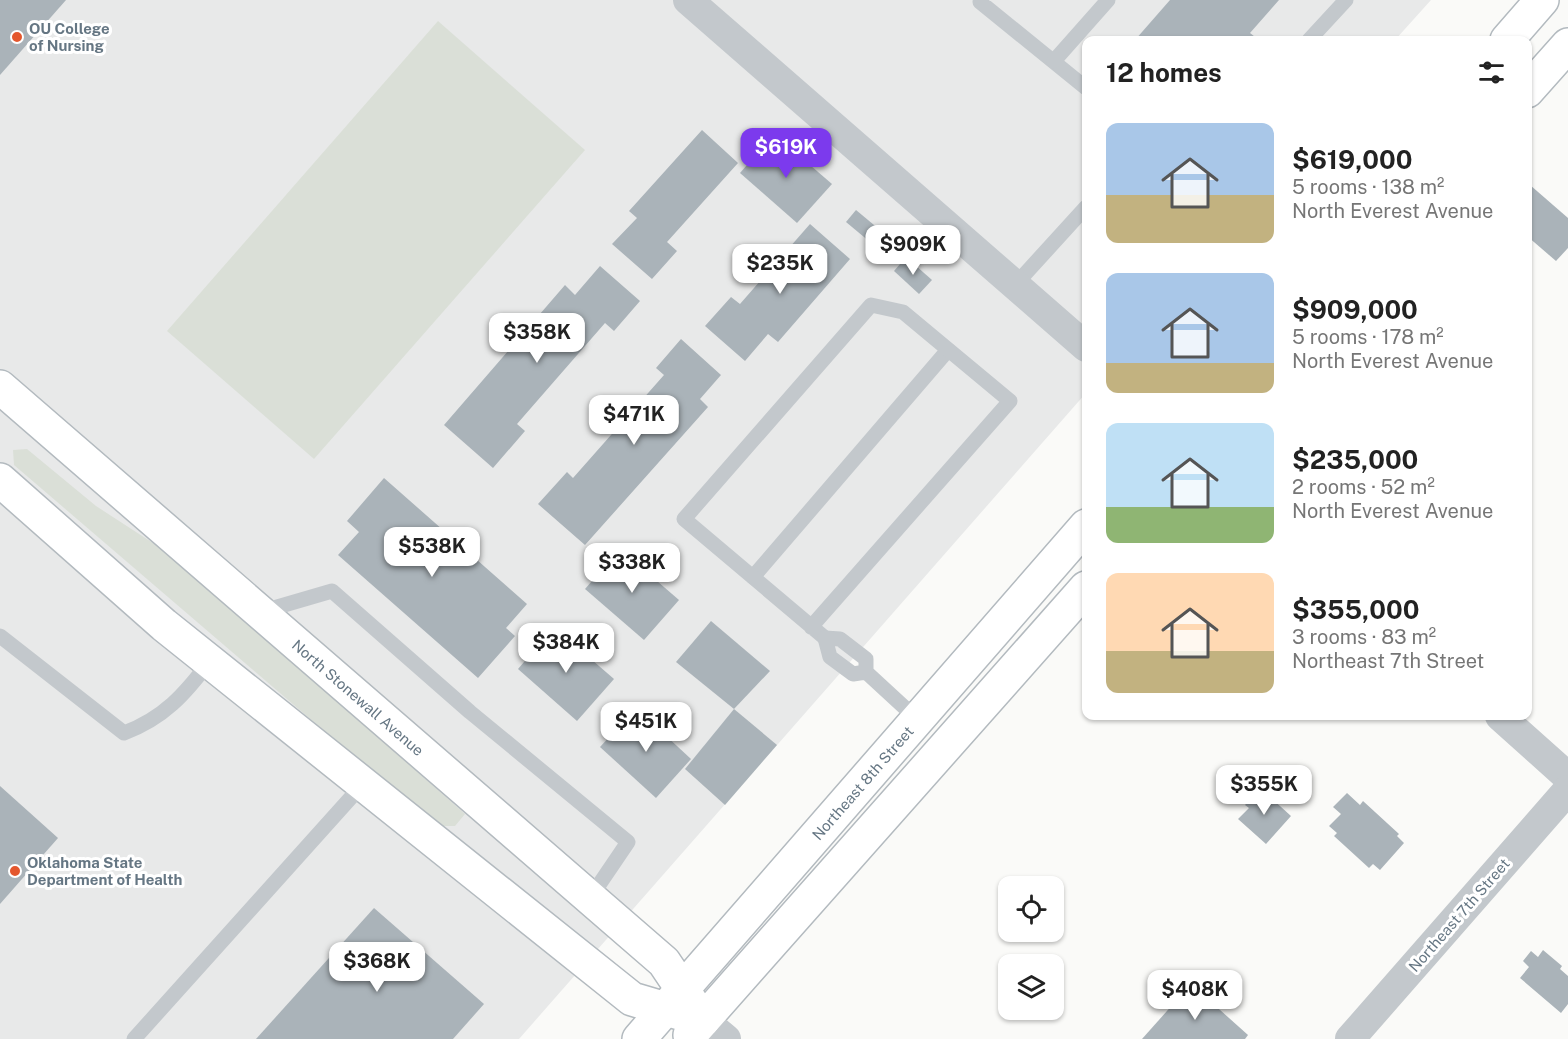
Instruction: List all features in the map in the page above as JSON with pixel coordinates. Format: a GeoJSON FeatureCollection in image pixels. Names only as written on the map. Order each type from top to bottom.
{"type":"FeatureCollection","features":[{"type":"Feature","properties":{"kind":"main road"},"geometry":{"type":"LineString","coordinates":[[1510,36],[1542,0]]}},
{"type":"Feature","properties":{"kind":"main road"},"geometry":{"type":"LineString","coordinates":[[1532,85],[1568,45]]}},
{"type":"Feature","properties":{"kind":"main road","name":"North Stonewall Avenue"},"geometry":{"type":"LineString","coordinates":[[0,387],[664,962],[673,999],[705,1033]]}},
{"type":"Feature","properties":{"kind":"main road"},"geometry":{"type":"LineString","coordinates":[[0,480],[165,625],[632,999],[673,999]]}},
{"type":"Feature","properties":{"kind":"main road","name":"Northeast 8th Street"},"geometry":{"type":"LineString","coordinates":[[639,1039],[1082,531]]}},
{"type":"Feature","properties":{"kind":"main road"},"geometry":{"type":"LineString","coordinates":[[705,1033],[1082,593]]}},
{"type":"Feature","properties":{"kind":"street"},"geometry":{"type":"LineString","coordinates":[[688,0],[1082,344]]}},
{"type":"Feature","properties":{"kind":"street"},"geometry":{"type":"LineString","coordinates":[[1504,720],[1568,777]]}},
{"type":"Feature","properties":{"kind":"street","name":"Northeast 7th Street"},"geometry":{"type":"LineString","coordinates":[[1350,1039],[1568,790]]}},
{"type":"Feature","properties":{"kind":"lane"},"geometry":{"type":"LineString","coordinates":[[1054,61],[1108,0]]}},
{"type":"Feature","properties":{"kind":"lane"},"geometry":{"type":"LineString","coordinates":[[1313,36],[1346,0]]}},
{"type":"Feature","properties":{"kind":"lane"},"geometry":{"type":"LineString","coordinates":[[980,1],[1082,85]]}},
{"type":"Feature","properties":{"kind":"lane"},"geometry":{"type":"LineString","coordinates":[[1015,285],[1082,211]]}},
{"type":"Feature","properties":{"kind":"lane"},"geometry":{"type":"LineString","coordinates":[[811,627],[1010,401],[903,312],[871,305],[684,519],[811,627],[825,638],[840,639],[866,659],[866,672],[917,719]]}},
{"type":"Feature","properties":{"kind":"lane"},"geometry":{"type":"LineString","coordinates":[[753,577],[948,350]]}},
{"type":"Feature","properties":{"kind":"lane"},"geometry":{"type":"LineString","coordinates":[[259,612],[332,591],[470,712],[628,842],[590,898]]}},
{"type":"Feature","properties":{"kind":"lane"},"geometry":{"type":"LineString","coordinates":[[0,636],[124,733],[146,725],[184,695],[210,661]]}},
{"type":"Feature","properties":{"kind":"lane"},"geometry":{"type":"LineString","coordinates":[[134,1039],[364,783]]}},
{"type":"Feature","properties":{"kind":"shaded area"},"geometry":{"type":"Polygon","coordinates":[[[0,0],[1431,0],[1399,36],[1082,36],[1082,398],[519,1039],[0,1039],[0,0]]]}},
{"type":"Feature","properties":{"kind":"shaded area"},"geometry":{"type":"Polygon","coordinates":[[[438,21],[585,150],[314,459],[167,331],[438,21]]]}},
{"type":"Feature","properties":{"kind":"shaded area"},"geometry":{"type":"Polygon","coordinates":[[[27,449],[96,506],[176,558],[465,814],[455,826],[435,826],[14,465],[13,450],[27,449]]]}},
{"type":"Feature","properties":{"kind":"building","name":"OU College of Nursing"},"geometry":{"type":"Polygon","coordinates":[[[0,0],[66,0],[0,75],[0,0]]]}},
{"type":"Feature","properties":{"kind":"building"},"geometry":{"type":"Polygon","coordinates":[[[1170,0],[1279,0],[1250,33],[1254,36],[1138,36],[1170,0]]]}},
{"type":"Feature","properties":{"kind":"building"},"geometry":{"type":"Polygon","coordinates":[[[702,130],[738,163],[667,242],[677,251],[652,279],[612,244],[637,218],[629,211],[702,130]]]}},
{"type":"Feature","properties":{"kind":"building"},"geometry":{"type":"Polygon","coordinates":[[[774,134],[832,184],[797,223],[740,173],[774,134]]]}},
{"type":"Feature","properties":{"kind":"building"},"geometry":{"type":"Polygon","coordinates":[[[1532,187],[1568,218],[1568,248],[1556,261],[1532,240],[1532,187]]]}},
{"type":"Feature","properties":{"kind":"building"},"geometry":{"type":"Polygon","coordinates":[[[856,210],[880,230],[870,242],[846,222],[856,210]]]}},
{"type":"Feature","properties":{"kind":"building"},"geometry":{"type":"Polygon","coordinates":[[[810,224],[850,259],[778,342],[768,334],[745,361],[705,326],[731,297],[740,304],[810,224]]]}},
{"type":"Feature","properties":{"kind":"building"},"geometry":{"type":"Polygon","coordinates":[[[906,257],[932,280],[919,294],[894,271],[906,257]]]}},
{"type":"Feature","properties":{"kind":"building"},"geometry":{"type":"Polygon","coordinates":[[[600,266],[640,301],[614,331],[605,323],[517,424],[525,431],[493,468],[444,425],[565,285],[575,295],[600,266]]]}},
{"type":"Feature","properties":{"kind":"building"},"geometry":{"type":"Polygon","coordinates":[[[681,339],[721,375],[700,399],[708,407],[585,545],[538,504],[567,472],[573,478],[664,375],[656,368],[681,339]]]}},
{"type":"Feature","properties":{"kind":"building"},"geometry":{"type":"Polygon","coordinates":[[[384,478],[527,604],[506,628],[515,636],[478,678],[338,555],[359,532],[347,521],[384,478]]]}},
{"type":"Feature","properties":{"kind":"building"},"geometry":{"type":"Polygon","coordinates":[[[620,549],[679,600],[644,640],[585,589],[620,549]]]}},
{"type":"Feature","properties":{"kind":"building"},"geometry":{"type":"Polygon","coordinates":[[[711,621],[770,671],[734,709],[676,662],[711,621]]]}},
{"type":"Feature","properties":{"kind":"building"},"geometry":{"type":"Polygon","coordinates":[[[554,627],[614,679],[577,721],[518,669],[554,627]]]}},
{"type":"Feature","properties":{"kind":"building"},"geometry":{"type":"Polygon","coordinates":[[[636,708],[691,759],[656,798],[600,747],[636,708]]]}},
{"type":"Feature","properties":{"kind":"building"},"geometry":{"type":"Polygon","coordinates":[[[734,709],[777,745],[725,805],[685,769],[734,709]]]}},
{"type":"Feature","properties":{"kind":"building","name":"Oklahoma State Department of Health"},"geometry":{"type":"Polygon","coordinates":[[[0,786],[58,838],[0,904],[0,786]]]}},
{"type":"Feature","properties":{"kind":"building"},"geometry":{"type":"Polygon","coordinates":[[[1260,788],[1291,816],[1266,844],[1238,819],[1249,808],[1245,805],[1260,788]]]}},
{"type":"Feature","properties":{"kind":"building"},"geometry":{"type":"Polygon","coordinates":[[[1347,793],[1360,805],[1363,801],[1399,834],[1397,836],[1404,843],[1380,870],[1373,864],[1369,868],[1334,836],[1337,833],[1329,826],[1341,814],[1333,807],[1347,793]]]}},
{"type":"Feature","properties":{"kind":"building"},"geometry":{"type":"Polygon","coordinates":[[[374,908],[484,1004],[453,1039],[256,1039],[374,908]]]}},
{"type":"Feature","properties":{"kind":"building"},"geometry":{"type":"Polygon","coordinates":[[[1543,950],[1562,966],[1560,969],[1568,976],[1568,1004],[1561,1013],[1520,978],[1529,967],[1523,961],[1531,951],[1538,957],[1543,950]]]}},
{"type":"Feature","properties":{"kind":"building"},"geometry":{"type":"Polygon","coordinates":[[[1191,984],[1248,1035],[1245,1039],[1142,1039],[1191,984]]]}},
{"type":"Feature","properties":{"kind":"place","name":"OU College of Nursing"},"geometry":{"type":"Point","coordinates":[17,37]}},
{"type":"Feature","properties":{"kind":"place","name":"Oklahoma State Department of Health"},"geometry":{"type":"Point","coordinates":[15,871]}}]}
